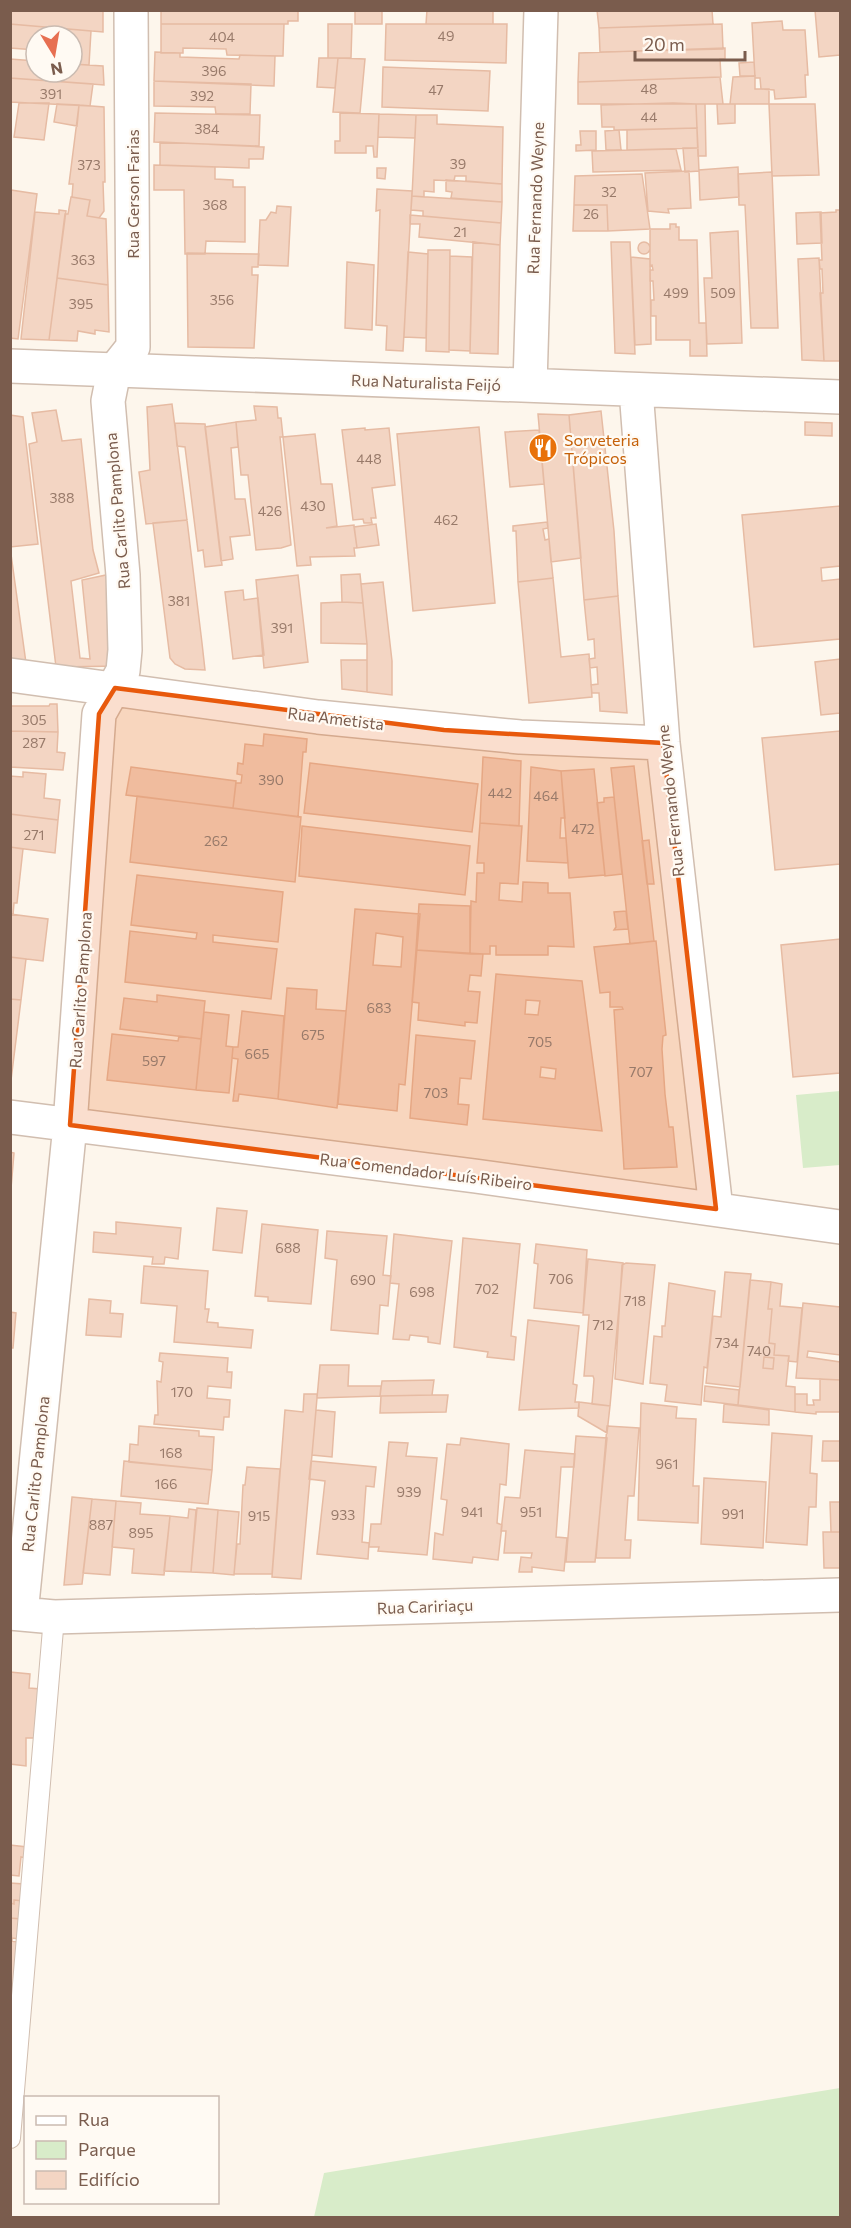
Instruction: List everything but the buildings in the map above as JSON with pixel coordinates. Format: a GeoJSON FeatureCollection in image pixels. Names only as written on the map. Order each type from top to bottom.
{"type":"FeatureCollection","features":[{"type":"Feature","properties":{"kind":"street","name":"Rua Gerson Farias"},"geometry":{"type":"LineString","coordinates":[[114,371],[133,347],[130,10]]}},
{"type":"Feature","properties":{"kind":"street","name":"Rua Fernando Weyne"},"geometry":{"type":"LineString","coordinates":[[530,385],[541,10]]}},
{"type":"Feature","properties":{"kind":"street","name":"Rua Naturalista Feijó"},"geometry":{"type":"LineString","coordinates":[[10,366],[840,397]]}},
{"type":"Feature","properties":{"kind":"street","name":"Rua Carlito Pamplona"},"geometry":{"type":"LineString","coordinates":[[16,1613],[70,1125],[99,714],[123,671],[126,617],[108,401],[114,371]]}},
{"type":"Feature","properties":{"kind":"street","name":"Rua Fernando Weyne"},"geometry":{"type":"LineString","coordinates":[[636,390],[663,743],[716,1209]]}},
{"type":"Feature","properties":{"kind":"street","name":"Rua Ametista"},"geometry":{"type":"LineString","coordinates":[[10,675],[318,717],[520,736],[663,743]]}},
{"type":"Feature","properties":{"kind":"street","name":"Rua Comendador Luís Ribeiro"},"geometry":{"type":"LineString","coordinates":[[10,1117],[840,1227]]}},
{"type":"Feature","properties":{"kind":"street","name":"Rua Caririaçu"},"geometry":{"type":"LineString","coordinates":[[16,1613],[54,1617],[840,1595]]}},
{"type":"Feature","properties":{"kind":"lane"},"geometry":{"type":"LineString","coordinates":[[10,2138],[54,1617]]}},
{"type":"Feature","properties":{"kind":"highlighted area"},"geometry":{"type":"Polygon","coordinates":[[[115,688],[444,730],[663,743],[716,1209],[70,1125],[99,714],[115,688]]]}},
{"type":"Feature","properties":{"kind":"green space"},"geometry":{"type":"Polygon","coordinates":[[[840,1091],[840,1165],[803,1168],[796,1095],[840,1091]]]}},
{"type":"Feature","properties":{"kind":"green space"},"geometry":{"type":"Polygon","coordinates":[[[840,2088],[840,2217],[314,2217],[324,2173],[840,2088]]]}},
{"type":"Feature","properties":{"kind":"place","name":"Sorveteria Trópicos"},"geometry":{"type":"Point","coordinates":[543,448]}}]}
